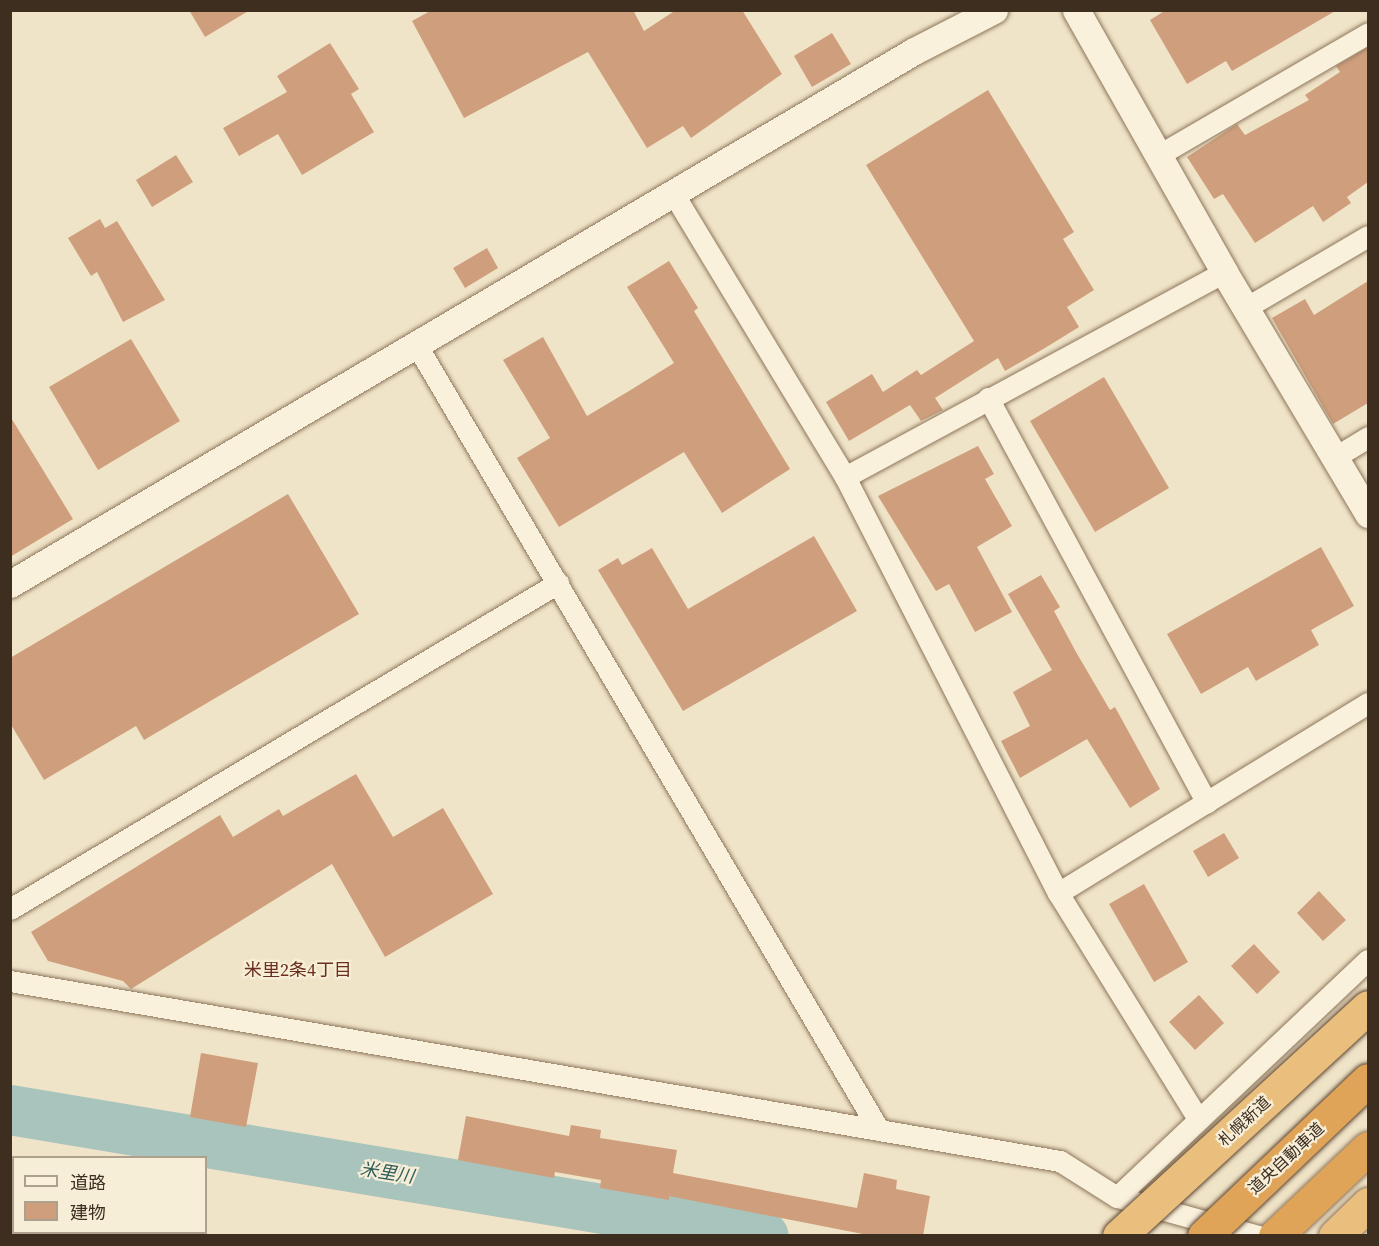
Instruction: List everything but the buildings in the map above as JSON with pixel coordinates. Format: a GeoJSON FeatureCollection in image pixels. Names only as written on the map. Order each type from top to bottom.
{"type":"FeatureCollection","features":[{"type":"Feature","properties":{"kind":"highway","name":"札幌新道"},"geometry":{"type":"LineString","coordinates":[[1119,1236],[1368,1007]]}},
{"type":"Feature","properties":{"kind":"highway","name":"道央自動車道"},"geometry":{"type":"LineString","coordinates":[[1204,1236],[1368,1080]]}},
{"type":"Feature","properties":{"kind":"highway"},"geometry":{"type":"LineString","coordinates":[[1275,1236],[1368,1148]]}},
{"type":"Feature","properties":{"kind":"highway"},"geometry":{"type":"LineString","coordinates":[[1335,1236],[1368,1204]]}},
{"type":"Feature","properties":{"kind":"street"},"geometry":{"type":"LineString","coordinates":[[10,584],[914,51],[994,10]]}},
{"type":"Feature","properties":{"kind":"street"},"geometry":{"type":"LineString","coordinates":[[1076,10],[1224,272],[1368,514]]}},
{"type":"Feature","properties":{"kind":"street"},"geometry":{"type":"LineString","coordinates":[[1157,156],[1368,33]]}},
{"type":"Feature","properties":{"kind":"street"},"geometry":{"type":"LineString","coordinates":[[674,193],[845,477],[1058,893],[1198,1119]]}},
{"type":"Feature","properties":{"kind":"street"},"geometry":{"type":"LineString","coordinates":[[1246,308],[1368,236]]}},
{"type":"Feature","properties":{"kind":"street"},"geometry":{"type":"LineString","coordinates":[[845,477],[1224,272]]}},
{"type":"Feature","properties":{"kind":"street"},"geometry":{"type":"LineString","coordinates":[[416,344],[879,1130]]}},
{"type":"Feature","properties":{"kind":"street"},"geometry":{"type":"LineString","coordinates":[[988,398],[1207,803]]}},
{"type":"Feature","properties":{"kind":"street"},"geometry":{"type":"LineString","coordinates":[[1335,457],[1368,437]]}},
{"type":"Feature","properties":{"kind":"street"},"geometry":{"type":"LineString","coordinates":[[10,909],[558,583]]}},
{"type":"Feature","properties":{"kind":"street"},"geometry":{"type":"LineString","coordinates":[[1058,893],[1368,703]]}},
{"type":"Feature","properties":{"kind":"street"},"geometry":{"type":"LineString","coordinates":[[1117,1197],[1368,960]]}},
{"type":"Feature","properties":{"kind":"street"},"geometry":{"type":"LineString","coordinates":[[10,981],[1060,1161],[1117,1197],[1259,1236]]}},
{"type":"Feature","properties":{"kind":"waterway","name":"米里川"},"geometry":{"type":"LineString","coordinates":[[10,1110],[764,1236]]}},
{"type":"Feature","properties":{"kind":"district","name":"米里2条4丁目"},"geometry":{"type":"Point","coordinates":[298,970]}}]}
